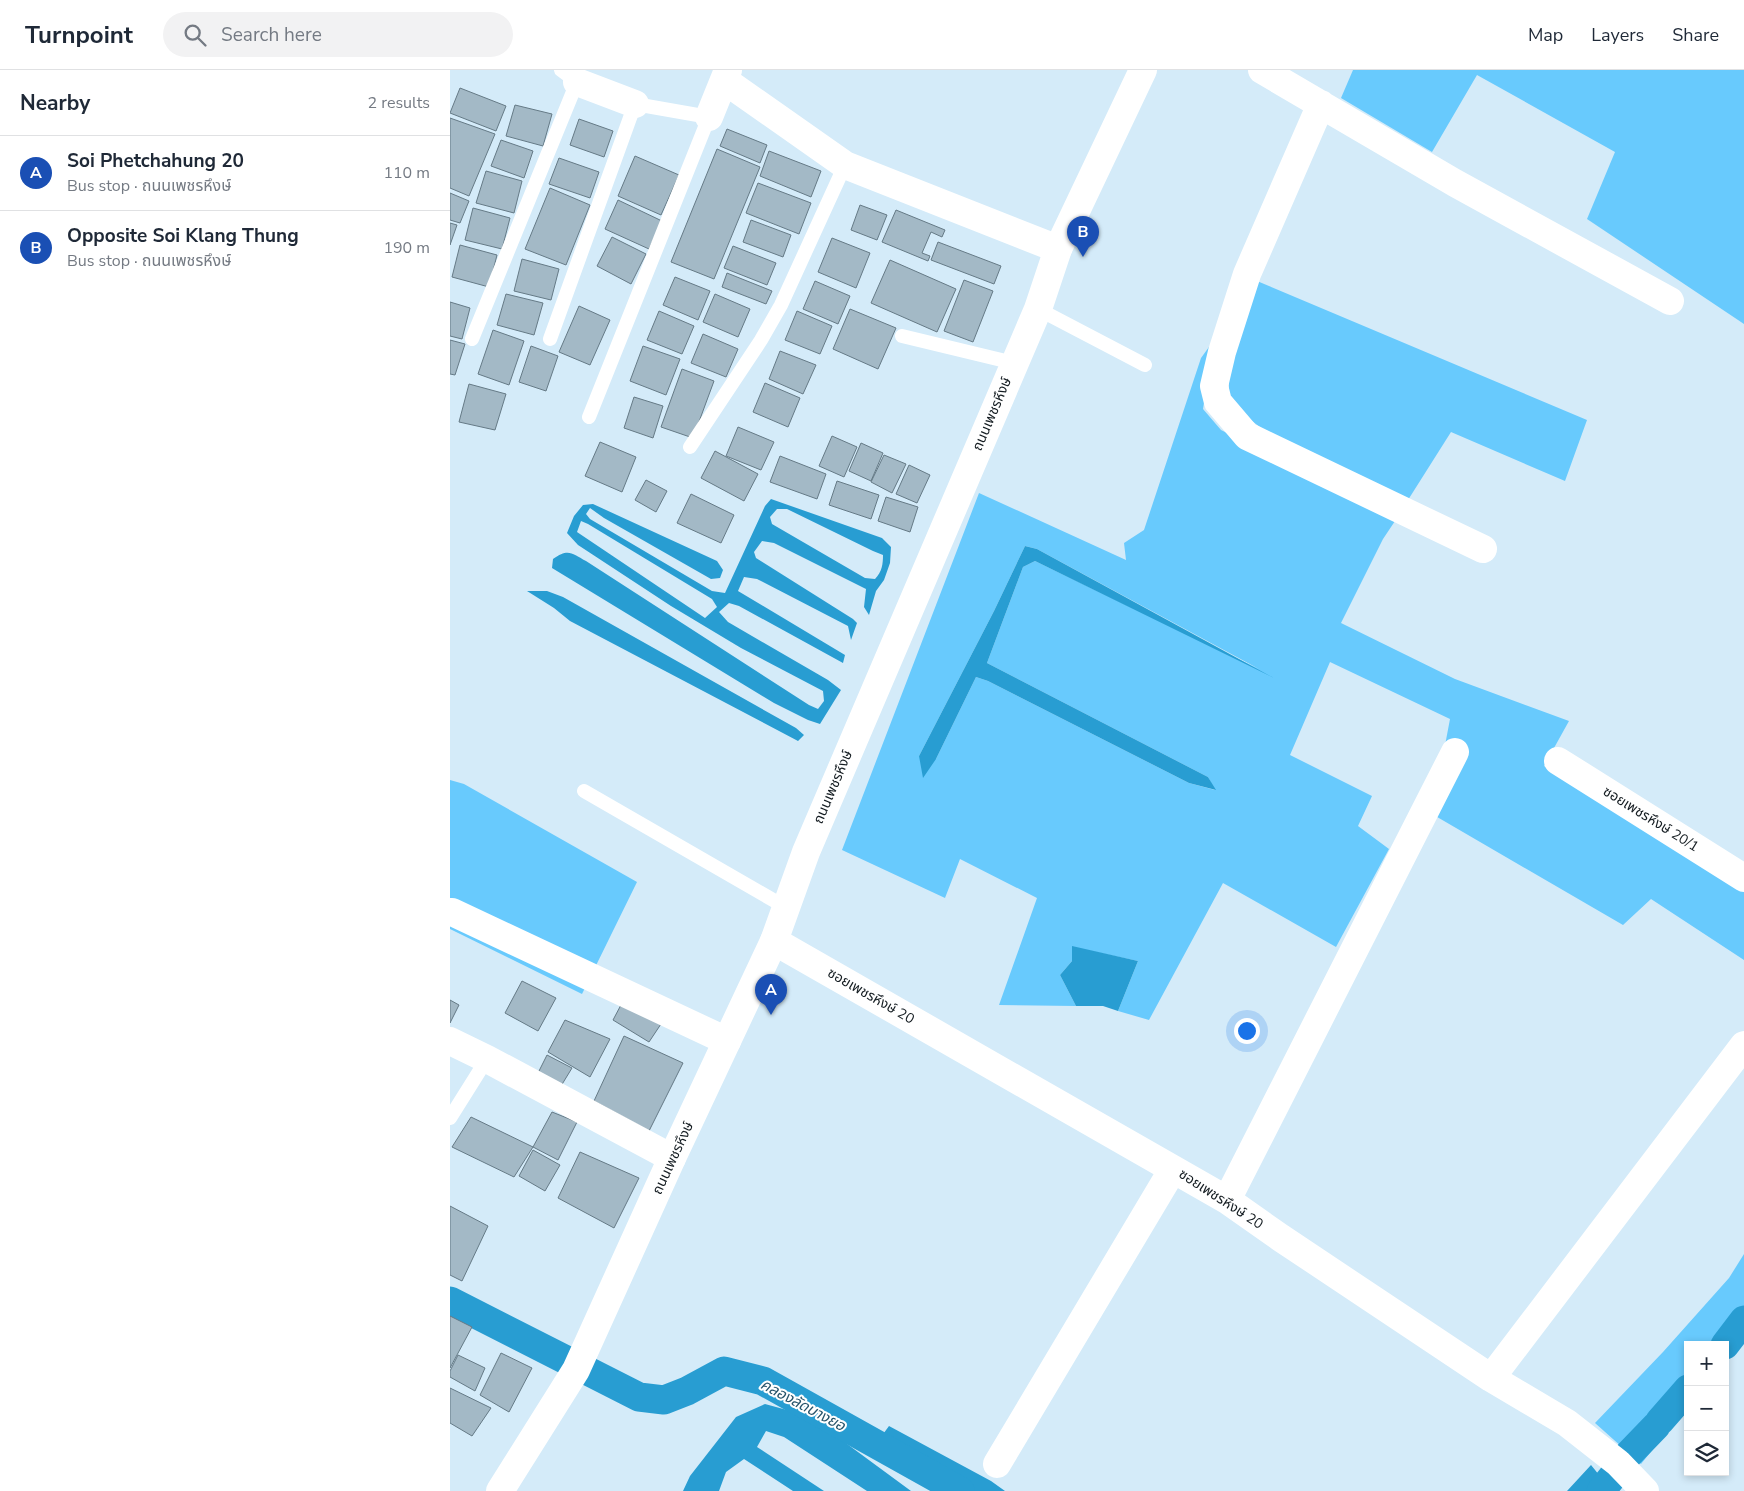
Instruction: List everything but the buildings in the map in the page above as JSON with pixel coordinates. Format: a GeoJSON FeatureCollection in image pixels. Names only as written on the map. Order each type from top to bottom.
{"type":"FeatureCollection","features":[{"type":"Feature","properties":{"kind":"street","name":"ถนนเพชรหึงษ์"},"geometry":{"type":"LineString","coordinates":[[500,1491],[581,1359],[672,1158],[774,941],[806,852],[1038,309],[1058,249],[1143,70]]}},
{"type":"Feature","properties":{"kind":"street"},"geometry":{"type":"LineString","coordinates":[[1262,70],[1455,183],[1670,301]]}},
{"type":"Feature","properties":{"kind":"street"},"geometry":{"type":"LineString","coordinates":[[709,117],[726,75],[846,165],[1058,249]]}},
{"type":"Feature","properties":{"kind":"street"},"geometry":{"type":"LineString","coordinates":[[569,76],[635,104]]}},
{"type":"Feature","properties":{"kind":"street"},"geometry":{"type":"LineString","coordinates":[[1321,104],[1246,274],[1222,352],[1214,386],[1218,402],[1248,436],[1484,548]]}},
{"type":"Feature","properties":{"kind":"street"},"geometry":{"type":"LineString","coordinates":[[1227,1200],[1455,752]]}},
{"type":"Feature","properties":{"kind":"street","name":"ซอยเพชรหึงษ์ 20/1"},"geometry":{"type":"LineString","coordinates":[[1558,761],[1744,878]]}},
{"type":"Feature","properties":{"kind":"street"},"geometry":{"type":"LineString","coordinates":[[452,912],[727,1041]]}},
{"type":"Feature","properties":{"kind":"street","name":"ซอยเพชรหึงษ์ 20"},"geometry":{"type":"LineString","coordinates":[[774,941],[1227,1200],[1491,1378],[1567,1422],[1618,1463],[1645,1491]]}},
{"type":"Feature","properties":{"kind":"street"},"geometry":{"type":"LineString","coordinates":[[450,1041],[672,1158]]}},
{"type":"Feature","properties":{"kind":"street"},"geometry":{"type":"LineString","coordinates":[[1491,1378],[1744,1045]]}},
{"type":"Feature","properties":{"kind":"street"},"geometry":{"type":"LineString","coordinates":[[997,1464],[1173,1169]]}},
{"type":"Feature","properties":{"kind":"lane"},"geometry":{"type":"LineString","coordinates":[[472,339],[569,76]]}},
{"type":"Feature","properties":{"kind":"lane"},"geometry":{"type":"LineString","coordinates":[[550,339],[635,104],[709,117],[589,417]]}},
{"type":"Feature","properties":{"kind":"lane"},"geometry":{"type":"LineString","coordinates":[[690,447],[761,340],[781,305],[846,165]]}},
{"type":"Feature","properties":{"kind":"lane"},"geometry":{"type":"LineString","coordinates":[[1038,309],[1145,364]]}},
{"type":"Feature","properties":{"kind":"lane"},"geometry":{"type":"LineString","coordinates":[[902,336],[1014,363]]}},
{"type":"Feature","properties":{"kind":"lane"},"geometry":{"type":"LineString","coordinates":[[584,791],[787,908]]}},
{"type":"Feature","properties":{"kind":"lane"},"geometry":{"type":"LineString","coordinates":[[450,1118],[487,1059]]}},
{"type":"Feature","properties":{"kind":"shaded area"},"geometry":{"type":"Polygon","coordinates":[[[1353,70],[1744,70],[1744,324],[1587,219],[1615,152],[1477,75],[1432,152],[1341,98],[1353,70]]]}},
{"type":"Feature","properties":{"kind":"shaded area"},"geometry":{"type":"Polygon","coordinates":[[[1257,281],[1587,420],[1565,481],[1451,432],[1408,500],[1261,428],[1229,403],[1229,366],[1257,281]]]}},
{"type":"Feature","properties":{"kind":"shaded area"},"geometry":{"type":"Polygon","coordinates":[[[1214,340],[1203,409],[1221,430],[1397,518],[1383,539],[1341,623],[1455,679],[1569,721],[1544,766],[1744,891],[1744,960],[1651,899],[1623,925],[1432,814],[1450,719],[1330,662],[1290,755],[1372,796],[1358,826],[1389,849],[1336,947],[1223,883],[1149,1020],[1118,1011],[1138,961],[1072,947],[1072,961],[1060,975],[1076,1006],[999,1005],[1037,898],[960,859],[945,898],[842,850],[979,493],[1126,560],[1124,543],[1144,530],[1201,358],[1214,340]],[[1025,546],[994,611],[919,756],[936,759],[976,677],[988,681],[1189,783],[1215,790],[1208,777],[987,663],[1023,567],[1035,561],[1259,669],[1037,549],[1025,546]]]}},
{"type":"Feature","properties":{"kind":"shaded area"},"geometry":{"type":"Polygon","coordinates":[[[771,499],[882,538],[891,547],[890,563],[884,580],[876,591],[869,615],[864,607],[866,589],[774,543],[762,541],[754,552],[756,558],[853,619],[857,623],[851,640],[848,626],[757,579],[744,577],[738,591],[845,655],[843,663],[739,606],[729,603],[719,612],[728,622],[828,680],[841,690],[820,724],[774,703],[552,568],[553,559],[558,556],[570,553],[577,556],[818,709],[824,701],[823,691],[741,648],[671,606],[578,545],[567,533],[574,516],[583,505],[593,504],[717,561],[723,570],[720,578],[711,579],[604,518],[590,508],[586,514],[590,519],[712,591],[725,593],[765,506],[771,499]],[[777,509],[770,517],[772,524],[865,578],[875,579],[881,571],[883,555],[787,509],[777,509]],[[581,521],[577,532],[705,618],[717,607],[712,599],[581,521]]]}},
{"type":"Feature","properties":{"kind":"shaded area"},"geometry":{"type":"Polygon","coordinates":[[[1025,546],[1037,549],[1274,678],[1035,561],[1023,567],[987,663],[1208,777],[1216,790],[1189,783],[988,681],[976,677],[936,759],[923,778],[919,756],[994,611],[1025,546]]]}},
{"type":"Feature","properties":{"kind":"shaded area"},"geometry":{"type":"Polygon","coordinates":[[[527,591],[547,591],[563,597],[796,728],[804,735],[798,741],[570,621],[554,608],[527,591]]]}},
{"type":"Feature","properties":{"kind":"shaded area"},"geometry":{"type":"Polygon","coordinates":[[[450,780],[464,784],[637,882],[582,994],[450,929],[450,780]]]}},
{"type":"Feature","properties":{"kind":"shaded area"},"geometry":{"type":"Polygon","coordinates":[[[1072,946],[1138,961],[1118,1011],[1103,1006],[1076,1006],[1060,975],[1072,961],[1072,946]]]}},
{"type":"Feature","properties":{"kind":"shaded area"},"geometry":{"type":"Polygon","coordinates":[[[1744,1254],[1744,1338],[1729,1356],[1729,1341],[1684,1341],[1684,1411],[1641,1464],[1595,1423],[1663,1352],[1729,1278],[1744,1254]]]}},
{"type":"Feature","properties":{"kind":"shaded area"},"geometry":{"type":"Polygon","coordinates":[[[765,1404],[809,1416],[911,1491],[867,1491],[784,1437],[766,1431],[757,1447],[824,1491],[793,1491],[744,1459],[726,1472],[719,1491],[683,1491],[690,1476],[736,1417],[765,1404]]]}},
{"type":"Feature","properties":{"kind":"shaded area"},"geometry":{"type":"Polygon","coordinates":[[[889,1426],[991,1481],[1005,1491],[953,1491],[878,1441],[889,1426]]]}},
{"type":"Feature","properties":{"kind":"shaded area"},"geometry":{"type":"Polygon","coordinates":[[[1591,1465],[1612,1491],[1567,1491],[1591,1465]]]}},
{"type":"Feature","properties":{"kind":"waterway","name":"คลองลัดบางยอ"},"geometry":{"type":"LineString","coordinates":[[450,1301],[639,1397],[664,1400],[687,1391],[724,1371],[763,1381],[960,1491]]}},
{"type":"Feature","properties":{"kind":"waterway"},"geometry":{"type":"LineString","coordinates":[[1728,1341],[1744,1320]]}},
{"type":"Feature","properties":{"kind":"waterway"},"geometry":{"type":"LineString","coordinates":[[1660,1421],[1684,1394]]}},
{"type":"Feature","properties":{"kind":"waterway"},"geometry":{"type":"LineString","coordinates":[[1629,1454],[1656,1426]]}},
{"type":"Feature","properties":{"kind":"waterway"},"geometry":{"type":"LineString","coordinates":[[1601,1491],[1617,1471]]}},
{"type":"Feature","properties":{"kind":"place","name":"Opposite Soi Klang Thung"},"geometry":{"type":"Point","coordinates":[1083,257]}},
{"type":"Feature","properties":{"kind":"place","name":"Soi Phetchahung 20"},"geometry":{"type":"Point","coordinates":[771,1015]}}]}
